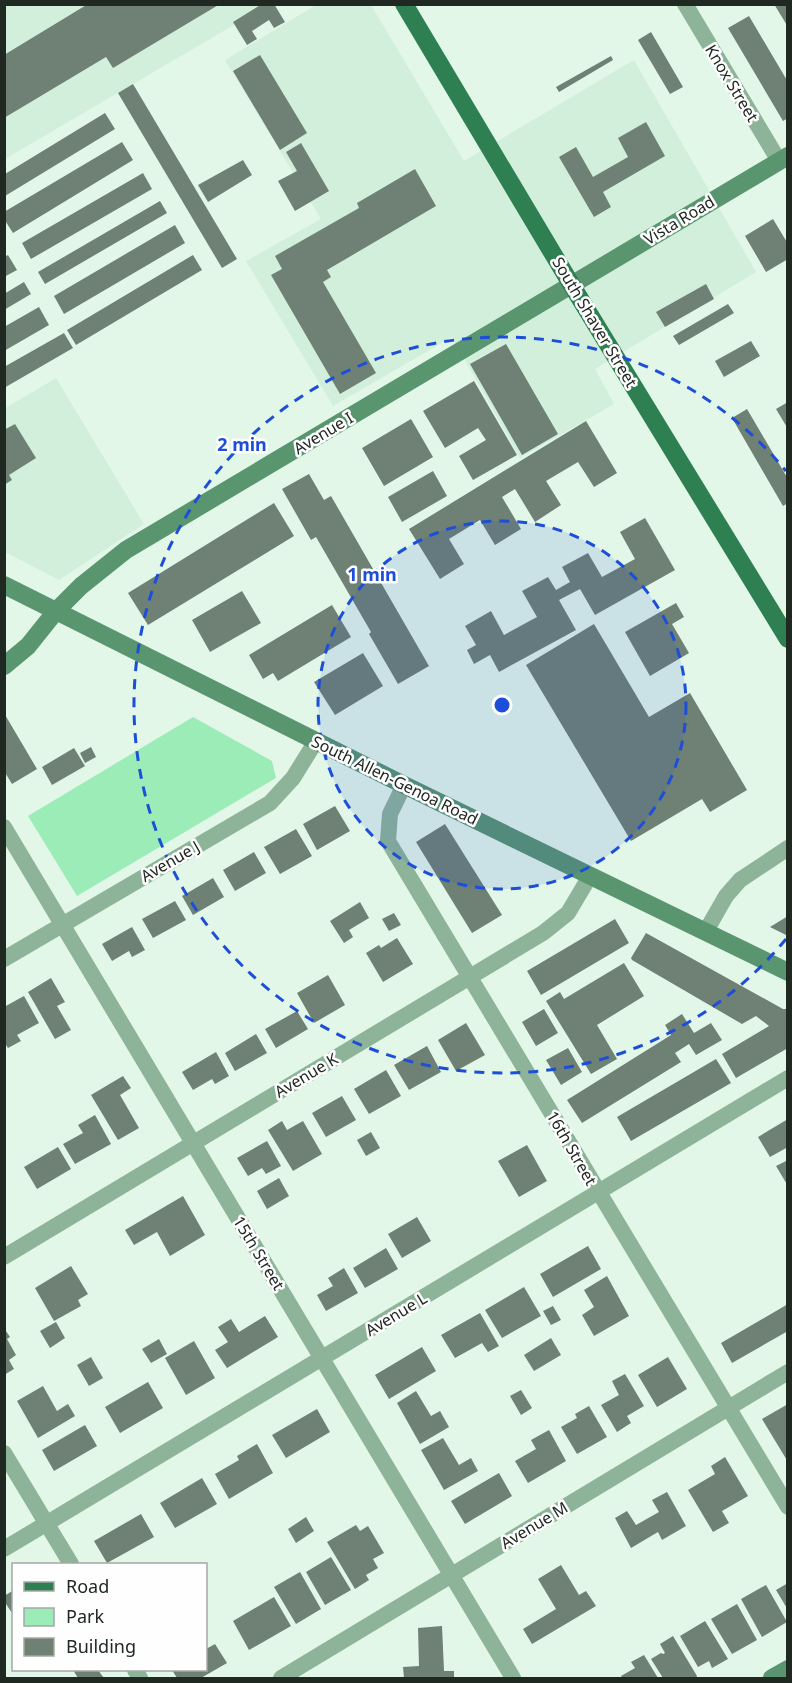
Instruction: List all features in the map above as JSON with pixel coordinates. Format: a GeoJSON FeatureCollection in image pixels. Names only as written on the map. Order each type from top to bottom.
{"type":"FeatureCollection","features":[{"type":"Feature","properties":{"kind":"main road","name":"South Shaver Street"},"geometry":{"type":"LineString","coordinates":[[404,4],[571,284],[788,639]]}},
{"type":"Feature","properties":{"kind":"street","name":"Knox Street"},"geometry":{"type":"LineString","coordinates":[[685,4],[783,158]]}},
{"type":"Feature","properties":{"kind":"street","name":"Vista Road"},"geometry":{"type":"LineString","coordinates":[[571,284],[783,158]]}},
{"type":"Feature","properties":{"kind":"street","name":"Avenue I"},"geometry":{"type":"LineString","coordinates":[[4,666],[28,646],[56,611],[81,586],[126,550],[571,284]]}},
{"type":"Feature","properties":{"kind":"street","name":"South Allen-Genoa Road"},"geometry":{"type":"LineString","coordinates":[[4,585],[404,785],[788,972]]}},
{"type":"Feature","properties":{"kind":"street","name":"Avenue J"},"geometry":{"type":"LineString","coordinates":[[4,959],[270,803],[293,778],[316,741]]}},
{"type":"Feature","properties":{"kind":"street","name":"16th Street"},"geometry":{"type":"LineString","coordinates":[[404,785],[390,814],[388,841],[788,1507]]}},
{"type":"Feature","properties":{"kind":"street","name":"15th Street"},"geometry":{"type":"LineString","coordinates":[[4,828],[513,1678]]}},
{"type":"Feature","properties":{"kind":"street"},"geometry":{"type":"LineString","coordinates":[[705,932],[726,896],[740,880],[788,848]]}},
{"type":"Feature","properties":{"kind":"street","name":"Avenue K"},"geometry":{"type":"LineString","coordinates":[[4,1257],[543,933],[568,913],[590,876]]}},
{"type":"Feature","properties":{"kind":"street","name":"Avenue L"},"geometry":{"type":"LineString","coordinates":[[4,1549],[788,1078]]}},
{"type":"Feature","properties":{"kind":"street","name":"Avenue M"},"geometry":{"type":"LineString","coordinates":[[281,1678],[788,1372]]}},
{"type":"Feature","properties":{"kind":"street"},"geometry":{"type":"LineString","coordinates":[[4,1454],[70,1563]]}},
{"type":"Feature","properties":{"kind":"street"},"geometry":{"type":"LineString","coordinates":[[772,1678],[788,1669]]}},
{"type":"Feature","properties":{"kind":"shaded area"},"geometry":{"type":"Polygon","coordinates":[[[5,4],[268,5],[5,159],[5,4]]]}},
{"type":"Feature","properties":{"kind":"shaded area"},"geometry":{"type":"Polygon","coordinates":[[[316,5],[371,5],[464,161],[634,60],[756,272],[595,369],[614,404],[520,458],[452,337],[333,406],[246,261],[321,219],[225,60],[316,5]]]}},
{"type":"Feature","properties":{"kind":"shaded area"},"geometry":{"type":"Polygon","coordinates":[[[56,378],[144,524],[59,580],[5,552],[4,409],[56,378]]]}},
{"type":"Feature","properties":{"kind":"green space"},"geometry":{"type":"Polygon","coordinates":[[[193,717],[272,761],[276,778],[77,896],[28,816],[193,717]]]}},
{"type":"Feature","properties":{"kind":"building"},"geometry":{"type":"Polygon","coordinates":[[[88,4],[220,4],[113,68],[106,57],[4,118],[4,55],[88,4]]]}},
{"type":"Feature","properties":{"kind":"building"},"geometry":{"type":"Polygon","coordinates":[[[262,4],[274,4],[285,22],[274,28],[269,20],[252,31],[257,39],[247,45],[233,22],[262,4]]]}},
{"type":"Feature","properties":{"kind":"building"},"geometry":{"type":"Polygon","coordinates":[[[774,4],[788,4],[788,27],[774,4]]]}},
{"type":"Feature","properties":{"kind":"building"},"geometry":{"type":"Polygon","coordinates":[[[749,16],[788,82],[788,118],[783,121],[728,28],[749,16]]]}},
{"type":"Feature","properties":{"kind":"building"},"geometry":{"type":"Polygon","coordinates":[[[651,32],[683,87],[670,94],[638,40],[651,32]]]}},
{"type":"Feature","properties":{"kind":"building"},"geometry":{"type":"Polygon","coordinates":[[[260,55],[307,133],[280,150],[233,71],[260,55]]]}},
{"type":"Feature","properties":{"kind":"building"},"geometry":{"type":"Polygon","coordinates":[[[611,56],[613,60],[559,92],[556,87],[611,56]]]}},
{"type":"Feature","properties":{"kind":"building"},"geometry":{"type":"Polygon","coordinates":[[[133,84],[237,259],[222,268],[118,93],[133,84]]]}},
{"type":"Feature","properties":{"kind":"building"},"geometry":{"type":"Polygon","coordinates":[[[105,113],[115,129],[5,196],[5,174],[105,113]]]}},
{"type":"Feature","properties":{"kind":"building"},"geometry":{"type":"Polygon","coordinates":[[[646,122],[665,156],[603,192],[611,207],[594,217],[559,157],[576,147],[593,177],[628,157],[618,138],[646,122]]]}},
{"type":"Feature","properties":{"kind":"building"},"geometry":{"type":"Polygon","coordinates":[[[122,142],[133,160],[13,233],[4,219],[4,212],[122,142]]]}},
{"type":"Feature","properties":{"kind":"building"},"geometry":{"type":"Polygon","coordinates":[[[301,143],[329,191],[295,211],[278,181],[297,171],[286,152],[301,143]]]}},
{"type":"Feature","properties":{"kind":"building"},"geometry":{"type":"Polygon","coordinates":[[[243,160],[252,175],[208,202],[198,185],[243,160]]]}},
{"type":"Feature","properties":{"kind":"building"},"geometry":{"type":"Polygon","coordinates":[[[415,169],[436,206],[327,270],[331,277],[323,282],[376,373],[340,394],[271,275],[282,269],[275,256],[359,208],[357,203],[415,169]]]}},
{"type":"Feature","properties":{"kind":"building"},"geometry":{"type":"Polygon","coordinates":[[[143,173],[152,189],[31,259],[22,243],[143,173]]]}},
{"type":"Feature","properties":{"kind":"building"},"geometry":{"type":"Polygon","coordinates":[[[160,201],[167,213],[45,284],[38,272],[160,201]]]}},
{"type":"Feature","properties":{"kind":"building"},"geometry":{"type":"Polygon","coordinates":[[[773,219],[788,244],[788,259],[766,272],[745,236],[773,219]]]}},
{"type":"Feature","properties":{"kind":"building"},"geometry":{"type":"Polygon","coordinates":[[[175,225],[185,243],[64,314],[54,296],[175,225]]]}},
{"type":"Feature","properties":{"kind":"building"},"geometry":{"type":"Polygon","coordinates":[[[8,255],[17,270],[4,277],[4,257],[8,255]]]}},
{"type":"Feature","properties":{"kind":"building"},"geometry":{"type":"Polygon","coordinates":[[[193,255],[202,270],[76,345],[67,330],[193,255]]]}},
{"type":"Feature","properties":{"kind":"building"},"geometry":{"type":"Polygon","coordinates":[[[24,282],[31,294],[4,310],[4,294],[24,282]]]}},
{"type":"Feature","properties":{"kind":"building"},"geometry":{"type":"Polygon","coordinates":[[[706,284],[714,299],[665,327],[656,312],[706,284]]]}},
{"type":"Feature","properties":{"kind":"building"},"geometry":{"type":"Polygon","coordinates":[[[728,304],[734,313],[679,345],[673,336],[728,304]]]}},
{"type":"Feature","properties":{"kind":"building"},"geometry":{"type":"Polygon","coordinates":[[[39,307],[49,325],[4,351],[4,327],[39,307]]]}},
{"type":"Feature","properties":{"kind":"building"},"geometry":{"type":"Polygon","coordinates":[[[64,333],[73,348],[4,388],[4,367],[64,333]]]}},
{"type":"Feature","properties":{"kind":"building"},"geometry":{"type":"Polygon","coordinates":[[[751,341],[760,356],[724,377],[715,361],[751,341]]]}},
{"type":"Feature","properties":{"kind":"building"},"geometry":{"type":"Polygon","coordinates":[[[506,344],[558,434],[522,455],[470,364],[506,344]]]}},
{"type":"Feature","properties":{"kind":"building"},"geometry":{"type":"Polygon","coordinates":[[[474,381],[517,455],[473,480],[459,456],[486,440],[478,428],[445,448],[423,411],[474,381]]]}},
{"type":"Feature","properties":{"kind":"building"},"geometry":{"type":"Polygon","coordinates":[[[788,402],[788,429],[776,409],[788,402]]]}},
{"type":"Feature","properties":{"kind":"building"},"geometry":{"type":"Polygon","coordinates":[[[747,409],[788,479],[788,503],[783,506],[732,418],[747,409]]]}},
{"type":"Feature","properties":{"kind":"building"},"geometry":{"type":"Polygon","coordinates":[[[411,419],[433,457],[384,486],[362,448],[411,419]]]}},
{"type":"Feature","properties":{"kind":"building"},"geometry":{"type":"Polygon","coordinates":[[[586,421],[617,473],[594,487],[578,462],[546,481],[561,505],[535,522],[515,489],[502,497],[521,529],[495,545],[480,520],[449,539],[464,564],[440,579],[409,529],[586,421]]]}},
{"type":"Feature","properties":{"kind":"building"},"geometry":{"type":"Polygon","coordinates":[[[15,424],[36,458],[9,475],[12,480],[4,485],[4,430],[15,424]]]}},
{"type":"Feature","properties":{"kind":"building"},"geometry":{"type":"Polygon","coordinates":[[[433,471],[447,496],[402,522],[388,497],[433,471]]]}},
{"type":"Feature","properties":{"kind":"building"},"geometry":{"type":"Polygon","coordinates":[[[309,474],[324,500],[331,496],[429,666],[398,684],[316,537],[311,540],[282,489],[309,474]]]}},
{"type":"Feature","properties":{"kind":"building"},"geometry":{"type":"Polygon","coordinates":[[[274,503],[294,536],[148,625],[128,593],[274,503]]]}},
{"type":"Feature","properties":{"kind":"building"},"geometry":{"type":"Polygon","coordinates":[[[645,518],[675,570],[595,615],[580,589],[559,600],[576,630],[499,672],[490,655],[474,664],[467,650],[476,645],[465,626],[491,611],[504,635],[537,617],[522,591],[548,577],[556,590],[570,582],[562,567],[588,553],[602,577],[635,559],[620,532],[645,518]]]}},
{"type":"Feature","properties":{"kind":"building"},"geometry":{"type":"Polygon","coordinates":[[[242,591],[261,623],[210,652],[192,620],[242,591]]]}},
{"type":"Feature","properties":{"kind":"building"},"geometry":{"type":"Polygon","coordinates":[[[676,603],[684,617],[672,624],[689,653],[650,676],[625,632],[676,603]]]}},
{"type":"Feature","properties":{"kind":"building"},"geometry":{"type":"Polygon","coordinates":[[[332,605],[351,637],[278,681],[273,673],[263,679],[249,655],[332,605]]]}},
{"type":"Feature","properties":{"kind":"building"},"geometry":{"type":"Polygon","coordinates":[[[594,624],[649,717],[690,693],[747,790],[710,812],[702,799],[631,841],[526,665],[594,624]]]}},
{"type":"Feature","properties":{"kind":"building"},"geometry":{"type":"Polygon","coordinates":[[[363,653],[383,686],[335,715],[314,682],[363,653]]]}},
{"type":"Feature","properties":{"kind":"building"},"geometry":{"type":"Polygon","coordinates":[[[4,713],[37,769],[12,784],[4,771],[4,713]]]}},
{"type":"Feature","properties":{"kind":"building"},"geometry":{"type":"Polygon","coordinates":[[[91,747],[96,757],[85,763],[80,753],[91,747]]]}},
{"type":"Feature","properties":{"kind":"building"},"geometry":{"type":"Polygon","coordinates":[[[74,748],[85,766],[52,785],[42,767],[74,748]]]}},
{"type":"Feature","properties":{"kind":"building"},"geometry":{"type":"Polygon","coordinates":[[[335,806],[350,831],[317,850],[303,824],[335,806]]]}},
{"type":"Feature","properties":{"kind":"building"},"geometry":{"type":"Polygon","coordinates":[[[445,824],[502,915],[472,933],[416,842],[445,824]]]}},
{"type":"Feature","properties":{"kind":"building"},"geometry":{"type":"Polygon","coordinates":[[[296,829],[312,856],[280,874],[264,847],[296,829]]]}},
{"type":"Feature","properties":{"kind":"building"},"geometry":{"type":"Polygon","coordinates":[[[254,852],[266,873],[235,891],[223,870],[254,852]]]}},
{"type":"Feature","properties":{"kind":"building"},"geometry":{"type":"Polygon","coordinates":[[[213,878],[224,897],[193,915],[182,896],[213,878]]]}},
{"type":"Feature","properties":{"kind":"building"},"geometry":{"type":"Polygon","coordinates":[[[175,901],[186,920],[153,938],[142,919],[175,901]]]}},
{"type":"Feature","properties":{"kind":"building"},"geometry":{"type":"Polygon","coordinates":[[[360,902],[369,918],[349,930],[353,937],[344,943],[330,921],[360,902]]]}},
{"type":"Feature","properties":{"kind":"building"},"geometry":{"type":"Polygon","coordinates":[[[394,913],[401,925],[389,931],[382,919],[394,913]]]}},
{"type":"Feature","properties":{"kind":"building"},"geometry":{"type":"Polygon","coordinates":[[[788,916],[788,936],[770,927],[788,916]]]}},
{"type":"Feature","properties":{"kind":"building"},"geometry":{"type":"Polygon","coordinates":[[[615,919],[629,943],[541,995],[527,971],[615,919]]]}},
{"type":"Feature","properties":{"kind":"building"},"geometry":{"type":"Polygon","coordinates":[[[132,927],[145,950],[132,957],[129,951],[112,961],[102,944],[132,927]]]}},
{"type":"Feature","properties":{"kind":"building"},"geometry":{"type":"Polygon","coordinates":[[[646,933],[783,1009],[788,1009],[788,1048],[736,1078],[722,1054],[769,1026],[756,1016],[742,1024],[632,960],[631,958],[646,933]]]}},
{"type":"Feature","properties":{"kind":"building"},"geometry":{"type":"Polygon","coordinates":[[[397,938],[413,964],[383,982],[366,953],[379,945],[381,948],[397,938]]]}},
{"type":"Feature","properties":{"kind":"building"},"geometry":{"type":"Polygon","coordinates":[[[624,963],[644,996],[597,1025],[617,1059],[591,1074],[546,1001],[560,992],[564,999],[624,963]]]}},
{"type":"Feature","properties":{"kind":"building"},"geometry":{"type":"Polygon","coordinates":[[[328,975],[345,1005],[314,1023],[297,993],[328,975]]]}},
{"type":"Feature","properties":{"kind":"building"},"geometry":{"type":"Polygon","coordinates":[[[51,978],[65,1002],[57,1006],[71,1030],[55,1039],[28,992],[51,978]]]}},
{"type":"Feature","properties":{"kind":"building"},"geometry":{"type":"Polygon","coordinates":[[[24,996],[39,1023],[17,1035],[21,1041],[8,1048],[4,1042],[4,1007],[24,996]]]}},
{"type":"Feature","properties":{"kind":"building"},"geometry":{"type":"Polygon","coordinates":[[[544,1009],[558,1033],[536,1046],[522,1022],[544,1009]]]}},
{"type":"Feature","properties":{"kind":"building"},"geometry":{"type":"Polygon","coordinates":[[[297,1011],[308,1029],[276,1048],[265,1029],[297,1011]]]}},
{"type":"Feature","properties":{"kind":"building"},"geometry":{"type":"Polygon","coordinates":[[[682,1014],[694,1033],[711,1023],[722,1040],[696,1055],[689,1044],[675,1053],[681,1062],[582,1123],[567,1100],[671,1035],[665,1025],[682,1014]]]}},
{"type":"Feature","properties":{"kind":"building"},"geometry":{"type":"Polygon","coordinates":[[[466,1023],[485,1055],[456,1071],[438,1040],[466,1023]]]}},
{"type":"Feature","properties":{"kind":"building"},"geometry":{"type":"Polygon","coordinates":[[[256,1034],[267,1053],[235,1071],[225,1053],[256,1034]]]}},
{"type":"Feature","properties":{"kind":"building"},"geometry":{"type":"Polygon","coordinates":[[[427,1046],[441,1072],[409,1090],[394,1065],[427,1046]]]}},
{"type":"Feature","properties":{"kind":"building"},"geometry":{"type":"Polygon","coordinates":[[[568,1048],[582,1072],[561,1085],[546,1060],[568,1048]]]}},
{"type":"Feature","properties":{"kind":"building"},"geometry":{"type":"Polygon","coordinates":[[[216,1052],[229,1076],[215,1084],[212,1079],[193,1090],[182,1072],[216,1052]]]}},
{"type":"Feature","properties":{"kind":"building"},"geometry":{"type":"Polygon","coordinates":[[[716,1059],[731,1083],[631,1141],[617,1117],[716,1059]]]}},
{"type":"Feature","properties":{"kind":"building"},"geometry":{"type":"Polygon","coordinates":[[[386,1070],[401,1096],[369,1114],[354,1089],[386,1070]]]}},
{"type":"Feature","properties":{"kind":"building"},"geometry":{"type":"Polygon","coordinates":[[[123,1076],[131,1088],[120,1095],[139,1128],[118,1140],[91,1095],[123,1076]]]}},
{"type":"Feature","properties":{"kind":"building"},"geometry":{"type":"Polygon","coordinates":[[[342,1096],[356,1120],[326,1137],[312,1113],[342,1096]]]}},
{"type":"Feature","properties":{"kind":"building"},"geometry":{"type":"Polygon","coordinates":[[[95,1115],[111,1144],[75,1164],[63,1144],[83,1133],[78,1125],[95,1115]]]}},
{"type":"Feature","properties":{"kind":"building"},"geometry":{"type":"Polygon","coordinates":[[[788,1119],[788,1147],[770,1157],[758,1137],[788,1119]]]}},
{"type":"Feature","properties":{"kind":"building"},"geometry":{"type":"Polygon","coordinates":[[[282,1121],[287,1130],[303,1121],[322,1154],[293,1171],[268,1130],[282,1121]]]}},
{"type":"Feature","properties":{"kind":"building"},"geometry":{"type":"Polygon","coordinates":[[[371,1132],[380,1148],[366,1156],[357,1140],[371,1132]]]}},
{"type":"Feature","properties":{"kind":"building"},"geometry":{"type":"Polygon","coordinates":[[[267,1141],[281,1166],[266,1174],[262,1168],[248,1176],[237,1158],[267,1141]]]}},
{"type":"Feature","properties":{"kind":"building"},"geometry":{"type":"Polygon","coordinates":[[[527,1145],[547,1181],[519,1197],[498,1161],[527,1145]]]}},
{"type":"Feature","properties":{"kind":"building"},"geometry":{"type":"Polygon","coordinates":[[[58,1147],[71,1169],[37,1189],[24,1167],[58,1147]]]}},
{"type":"Feature","properties":{"kind":"building"},"geometry":{"type":"Polygon","coordinates":[[[788,1160],[788,1186],[776,1166],[788,1160]]]}},
{"type":"Feature","properties":{"kind":"building"},"geometry":{"type":"Polygon","coordinates":[[[279,1178],[289,1196],[267,1209],[257,1191],[279,1178]]]}},
{"type":"Feature","properties":{"kind":"building"},"geometry":{"type":"Polygon","coordinates":[[[183,1196],[205,1235],[170,1256],[157,1232],[134,1245],[125,1230],[183,1196]]]}},
{"type":"Feature","properties":{"kind":"building"},"geometry":{"type":"Polygon","coordinates":[[[417,1217],[431,1241],[402,1258],[388,1234],[417,1217]]]}},
{"type":"Feature","properties":{"kind":"building"},"geometry":{"type":"Polygon","coordinates":[[[588,1246],[601,1269],[553,1297],[540,1274],[588,1246]]]}},
{"type":"Feature","properties":{"kind":"building"},"geometry":{"type":"Polygon","coordinates":[[[386,1248],[398,1269],[365,1288],[353,1268],[386,1248]]]}},
{"type":"Feature","properties":{"kind":"building"},"geometry":{"type":"Polygon","coordinates":[[[71,1266],[88,1294],[78,1300],[81,1306],[54,1321],[35,1288],[71,1266]]]}},
{"type":"Feature","properties":{"kind":"building"},"geometry":{"type":"Polygon","coordinates":[[[344,1268],[358,1293],[326,1311],[317,1295],[333,1286],[328,1278],[344,1268]]]}},
{"type":"Feature","properties":{"kind":"building"},"geometry":{"type":"Polygon","coordinates":[[[607,1276],[629,1316],[594,1336],[582,1315],[594,1307],[584,1290],[607,1276]]]}},
{"type":"Feature","properties":{"kind":"building"},"geometry":{"type":"Polygon","coordinates":[[[524,1287],[541,1316],[502,1338],[485,1310],[524,1287]]]}},
{"type":"Feature","properties":{"kind":"building"},"geometry":{"type":"Polygon","coordinates":[[[788,1304],[788,1331],[732,1363],[721,1343],[788,1304]]]}},
{"type":"Feature","properties":{"kind":"building"},"geometry":{"type":"Polygon","coordinates":[[[553,1306],[561,1320],[551,1325],[543,1311],[553,1306]]]}},
{"type":"Feature","properties":{"kind":"building"},"geometry":{"type":"Polygon","coordinates":[[[480,1313],[499,1346],[488,1352],[482,1343],[455,1358],[441,1335],[480,1313]]]}},
{"type":"Feature","properties":{"kind":"building"},"geometry":{"type":"Polygon","coordinates":[[[265,1316],[278,1337],[227,1368],[215,1350],[228,1342],[218,1327],[231,1319],[239,1332],[265,1316]]]}},
{"type":"Feature","properties":{"kind":"building"},"geometry":{"type":"Polygon","coordinates":[[[56,1322],[65,1338],[50,1348],[40,1331],[56,1322]]]}},
{"type":"Feature","properties":{"kind":"building"},"geometry":{"type":"Polygon","coordinates":[[[4,1328],[10,1337],[7,1339],[16,1355],[9,1360],[14,1369],[4,1375],[4,1328]]]}},
{"type":"Feature","properties":{"kind":"building"},"geometry":{"type":"Polygon","coordinates":[[[551,1338],[561,1355],[534,1371],[524,1355],[551,1338]]]}},
{"type":"Feature","properties":{"kind":"building"},"geometry":{"type":"Polygon","coordinates":[[[159,1339],[167,1354],[151,1363],[142,1349],[159,1339]]]}},
{"type":"Feature","properties":{"kind":"building"},"geometry":{"type":"Polygon","coordinates":[[[194,1341],[215,1378],[186,1395],[165,1358],[194,1341]]]}},
{"type":"Feature","properties":{"kind":"building"},"geometry":{"type":"Polygon","coordinates":[[[422,1347],[436,1371],[389,1399],[375,1375],[422,1347]]]}},
{"type":"Feature","properties":{"kind":"building"},"geometry":{"type":"Polygon","coordinates":[[[91,1357],[103,1378],[89,1386],[77,1365],[91,1357]]]}},
{"type":"Feature","properties":{"kind":"building"},"geometry":{"type":"Polygon","coordinates":[[[668,1357],[687,1389],[657,1407],[638,1375],[668,1357]]]}},
{"type":"Feature","properties":{"kind":"building"},"geometry":{"type":"Polygon","coordinates":[[[625,1374],[644,1406],[627,1416],[631,1423],[617,1432],[601,1405],[619,1395],[612,1381],[625,1374]]]}},
{"type":"Feature","properties":{"kind":"building"},"geometry":{"type":"Polygon","coordinates":[[[148,1382],[163,1408],[120,1433],[105,1407],[148,1382]]]}},
{"type":"Feature","properties":{"kind":"building"},"geometry":{"type":"Polygon","coordinates":[[[43,1386],[57,1411],[68,1404],[75,1416],[38,1438],[17,1401],[43,1386]]]}},
{"type":"Feature","properties":{"kind":"building"},"geometry":{"type":"Polygon","coordinates":[[[521,1390],[532,1408],[521,1415],[510,1396],[521,1390]]]}},
{"type":"Feature","properties":{"kind":"building"},"geometry":{"type":"Polygon","coordinates":[[[416,1391],[431,1416],[440,1411],[449,1427],[420,1444],[397,1403],[416,1391]]]}},
{"type":"Feature","properties":{"kind":"building"},"geometry":{"type":"Polygon","coordinates":[[[788,1404],[788,1462],[762,1419],[788,1404]]]}},
{"type":"Feature","properties":{"kind":"building"},"geometry":{"type":"Polygon","coordinates":[[[589,1406],[607,1437],[577,1454],[561,1427],[577,1418],[575,1414],[589,1406]]]}},
{"type":"Feature","properties":{"kind":"building"},"geometry":{"type":"Polygon","coordinates":[[[317,1409],[330,1432],[286,1458],[272,1435],[317,1409]]]}},
{"type":"Feature","properties":{"kind":"building"},"geometry":{"type":"Polygon","coordinates":[[[85,1425],[97,1446],[54,1471],[42,1450],[85,1425]]]}},
{"type":"Feature","properties":{"kind":"building"},"geometry":{"type":"Polygon","coordinates":[[[549,1430],[566,1461],[528,1483],[515,1461],[536,1449],[531,1440],[549,1430]]]}},
{"type":"Feature","properties":{"kind":"building"},"geometry":{"type":"Polygon","coordinates":[[[443,1438],[459,1465],[471,1458],[478,1471],[444,1490],[421,1450],[443,1438]]]}},
{"type":"Feature","properties":{"kind":"building"},"geometry":{"type":"Polygon","coordinates":[[[257,1444],[273,1473],[229,1499],[215,1474],[239,1460],[237,1456],[257,1444]]]}},
{"type":"Feature","properties":{"kind":"building"},"geometry":{"type":"Polygon","coordinates":[[[725,1457],[748,1496],[722,1511],[729,1523],[713,1532],[688,1490],[715,1474],[711,1466],[725,1457]]]}},
{"type":"Feature","properties":{"kind":"building"},"geometry":{"type":"Polygon","coordinates":[[[499,1473],[512,1496],[465,1524],[451,1501],[499,1473]]]}},
{"type":"Feature","properties":{"kind":"building"},"geometry":{"type":"Polygon","coordinates":[[[202,1478],[217,1504],[175,1528],[160,1503],[202,1478]]]}},
{"type":"Feature","properties":{"kind":"building"},"geometry":{"type":"Polygon","coordinates":[[[667,1492],[686,1526],[662,1540],[658,1532],[631,1548],[615,1518],[627,1511],[636,1525],[659,1512],[652,1500],[667,1492]]]}},
{"type":"Feature","properties":{"kind":"building"},"geometry":{"type":"Polygon","coordinates":[[[141,1514],[154,1537],[107,1563],[94,1541],[141,1514]]]}},
{"type":"Feature","properties":{"kind":"building"},"geometry":{"type":"Polygon","coordinates":[[[306,1517],[314,1531],[296,1543],[288,1529],[306,1517]]]}},
{"type":"Feature","properties":{"kind":"building"},"geometry":{"type":"Polygon","coordinates":[[[356,1525],[360,1531],[368,1526],[384,1553],[373,1559],[378,1568],[366,1575],[369,1580],[355,1589],[327,1542],[356,1525]]]}},
{"type":"Feature","properties":{"kind":"building"},"geometry":{"type":"Polygon","coordinates":[[[331,1557],[351,1590],[325,1605],[306,1572],[331,1557]]]}},
{"type":"Feature","properties":{"kind":"building"},"geometry":{"type":"Polygon","coordinates":[[[561,1565],[579,1595],[586,1591],[596,1606],[532,1644],[523,1629],[556,1609],[538,1579],[561,1565]]]}},
{"type":"Feature","properties":{"kind":"building"},"geometry":{"type":"Polygon","coordinates":[[[300,1572],[321,1609],[296,1624],[274,1587],[300,1572]]]}},
{"type":"Feature","properties":{"kind":"building"},"geometry":{"type":"Polygon","coordinates":[[[788,1583],[788,1610],[776,1590],[788,1583]]]}},
{"type":"Feature","properties":{"kind":"building"},"geometry":{"type":"Polygon","coordinates":[[[766,1585],[787,1622],[762,1637],[741,1599],[766,1585]]]}},
{"type":"Feature","properties":{"kind":"building"},"geometry":{"type":"Polygon","coordinates":[[[12,1591],[12,1613],[4,1601],[4,1596],[12,1591]]]}},
{"type":"Feature","properties":{"kind":"building"},"geometry":{"type":"Polygon","coordinates":[[[274,1597],[291,1626],[249,1650],[233,1621],[274,1597]]]}},
{"type":"Feature","properties":{"kind":"building"},"geometry":{"type":"Polygon","coordinates":[[[737,1604],[757,1640],[732,1654],[711,1619],[737,1604]]]}},
{"type":"Feature","properties":{"kind":"building"},"geometry":{"type":"Polygon","coordinates":[[[705,1621],[728,1659],[712,1668],[709,1661],[698,1667],[680,1636],[705,1621]]]}},
{"type":"Feature","properties":{"kind":"building"},"geometry":{"type":"Polygon","coordinates":[[[442,1626],[444,1671],[454,1671],[454,1678],[404,1678],[403,1667],[419,1666],[418,1628],[442,1626]]]}},
{"type":"Feature","properties":{"kind":"building"},"geometry":{"type":"Polygon","coordinates":[[[673,1636],[697,1676],[696,1678],[663,1678],[651,1659],[665,1653],[660,1644],[673,1636]]]}},
{"type":"Feature","properties":{"kind":"building"},"geometry":{"type":"Polygon","coordinates":[[[215,1644],[227,1663],[201,1678],[177,1678],[173,1671],[207,1671],[207,1648],[215,1644]]]}},
{"type":"Feature","properties":{"kind":"building"},"geometry":{"type":"Polygon","coordinates":[[[644,1655],[658,1678],[622,1678],[621,1676],[635,1668],[631,1662],[644,1655]]]}},
{"type":"Feature","properties":{"kind":"building"},"geometry":{"type":"Polygon","coordinates":[[[74,1671],[99,1671],[104,1678],[78,1678],[74,1671]]]}}]}
